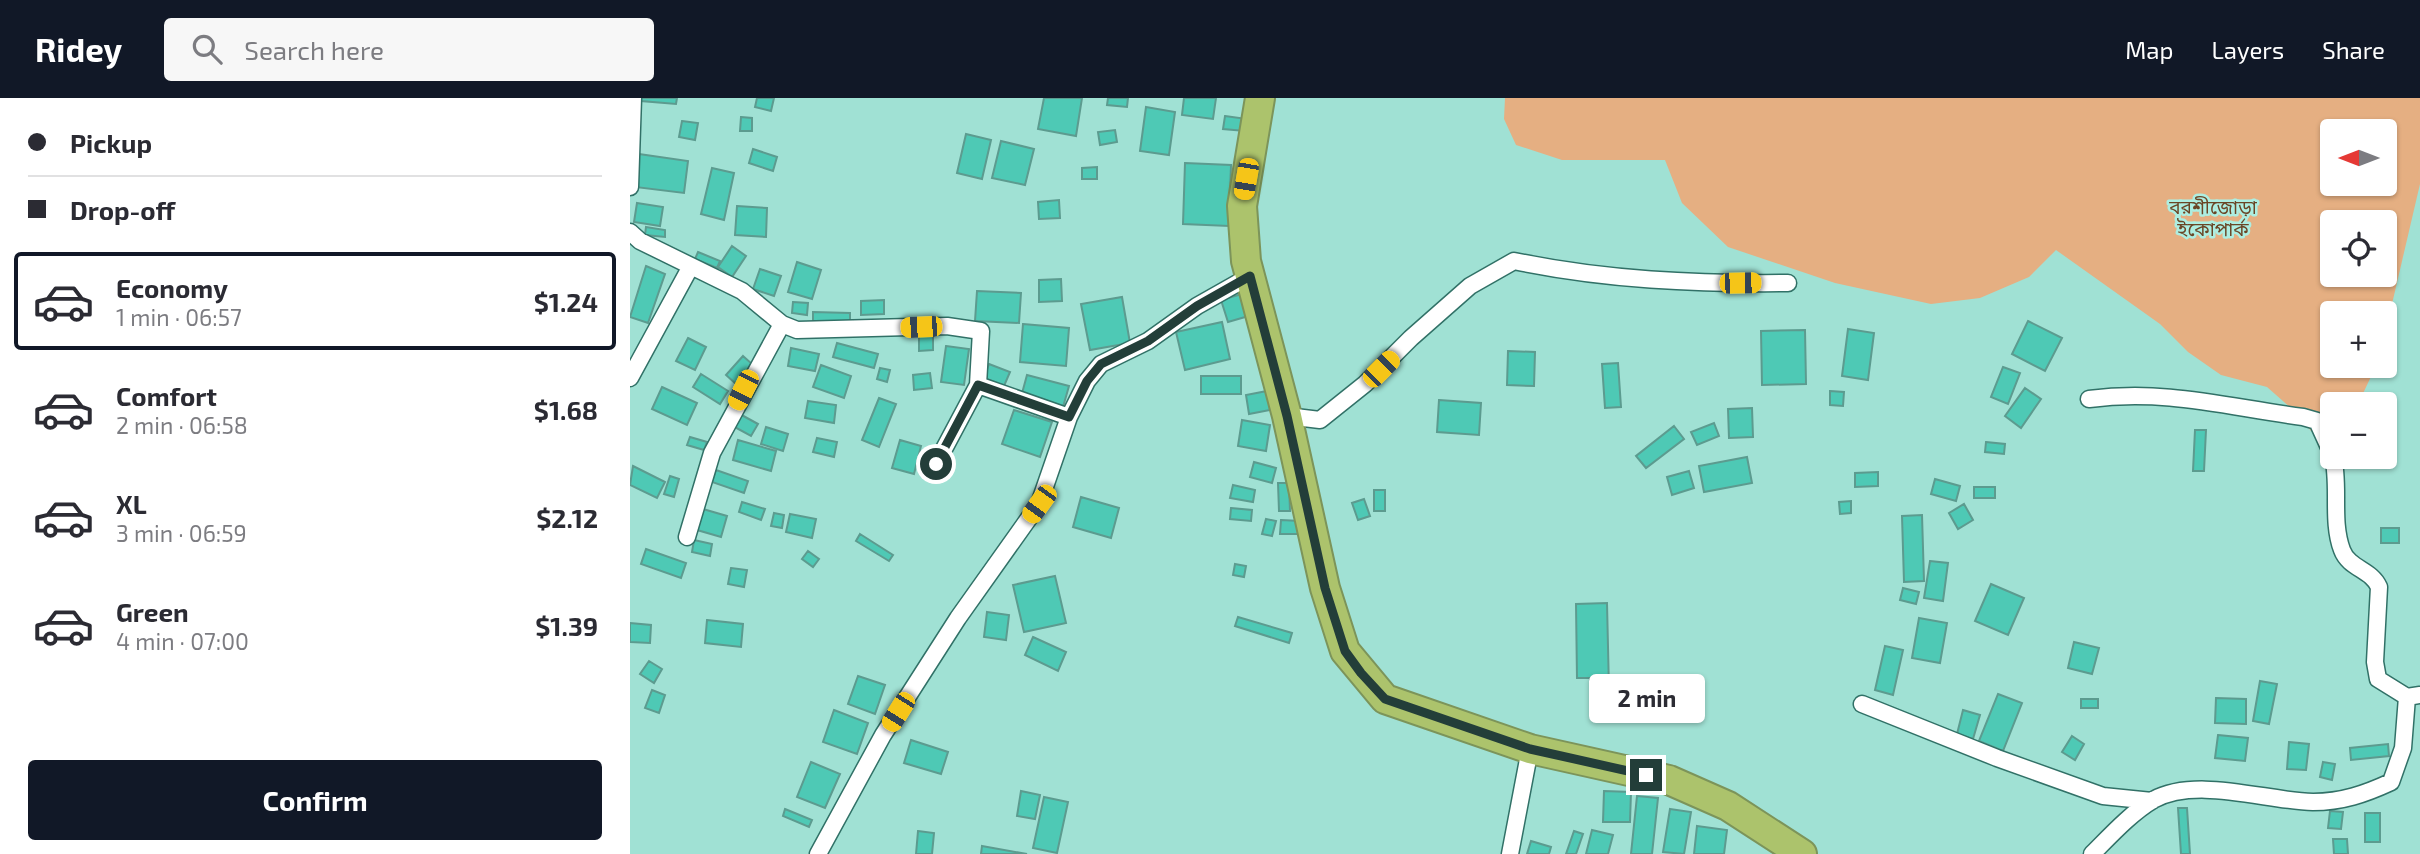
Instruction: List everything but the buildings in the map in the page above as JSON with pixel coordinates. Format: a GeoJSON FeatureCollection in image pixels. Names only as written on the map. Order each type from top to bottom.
{"type":"FeatureCollection","features":[{"type":"Feature","properties":{"kind":"highway"},"geometry":{"type":"LineString","coordinates":[[1260,98],[1242,206],[1250,276],[1287,416],[1325,588],[1345,651],[1385,699],[1530,749],[1669,780],[1728,806],[1802,854]]}},
{"type":"Feature","properties":{"kind":"street"},"geometry":{"type":"LineString","coordinates":[[630,187],[633,98]]}},
{"type":"Feature","properties":{"kind":"street"},"geometry":{"type":"LineString","coordinates":[[630,232],[640,241],[742,291],[782,324],[797,330],[947,327],[981,331],[978,385],[936,464]]}},
{"type":"Feature","properties":{"kind":"street"},"geometry":{"type":"LineString","coordinates":[[1287,416],[1320,420],[1365,384],[1411,338],[1470,286],[1514,261],[1571,273],[1652,281],[1788,283]]}},
{"type":"Feature","properties":{"kind":"street"},"geometry":{"type":"LineString","coordinates":[[630,378],[691,266]]}},
{"type":"Feature","properties":{"kind":"street"},"geometry":{"type":"LineString","coordinates":[[818,854],[883,735],[958,618],[1039,504],[1069,417],[1087,381],[1101,364],[1148,341],[1197,306],[1250,276]]}},
{"type":"Feature","properties":{"kind":"street"},"geometry":{"type":"LineString","coordinates":[[687,537],[712,453],[782,324]]}},
{"type":"Feature","properties":{"kind":"street"},"geometry":{"type":"LineString","coordinates":[[978,385],[1069,417]]}},
{"type":"Feature","properties":{"kind":"street"},"geometry":{"type":"LineString","coordinates":[[2089,399],[2127,394],[2177,396],[2303,417],[2317,421],[2320,428]]}},
{"type":"Feature","properties":{"kind":"street"},"geometry":{"type":"LineString","coordinates":[[2092,854],[2152,801],[2175,792],[2259,794],[2313,802],[2355,798],[2391,782],[2403,748],[2413,696],[2378,679],[2375,662],[2379,587],[2375,577],[2350,563],[2342,550],[2334,469]]}},
{"type":"Feature","properties":{"kind":"street"},"geometry":{"type":"LineString","coordinates":[[1862,704],[1997,758],[2103,796],[2152,801]]}},
{"type":"Feature","properties":{"kind":"street"},"geometry":{"type":"LineString","coordinates":[[1510,854],[1530,749]]}},
{"type":"Feature","properties":{"kind":"green space","name":"বরশীজোড়া ইকোপার্ক"},"geometry":{"type":"Polygon","coordinates":[[[1505,98],[2420,98],[2420,184],[2397,283],[2397,210],[2320,210],[2320,287],[2396,287],[2393,301],[2320,301],[2320,378],[2370,378],[2364,392],[2320,392],[2320,436],[2311,431],[2291,408],[2267,387],[2221,375],[2188,352],[2160,324],[2056,250],[2029,277],[1980,298],[1931,304],[1835,283],[1728,247],[1682,203],[1665,160],[1562,160],[1516,145],[1504,119],[1505,98]]]}},
{"type":"Feature","properties":{"kind":"route"},"geometry":{"type":"LineString","coordinates":[[936,464],[978,385],[1069,417],[1087,381],[1101,364],[1148,341],[1197,306],[1250,276],[1287,416],[1325,588],[1345,651],[1361,673],[1385,699],[1530,749],[1646,775]]}}]}
